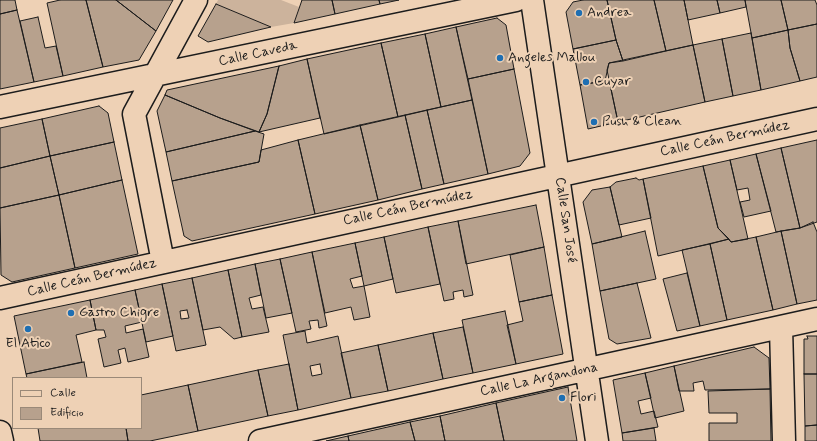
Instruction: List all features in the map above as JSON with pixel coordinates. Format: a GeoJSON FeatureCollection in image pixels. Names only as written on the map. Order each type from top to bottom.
{"type":"FeatureCollection","features":[{"type":"Feature","properties":{"kind":"street"},"geometry":{"type":"LineString","coordinates":[[163,262],[134,114],[196,0]]}},
{"type":"Feature","properties":{"kind":"street","name":"Calle Caveda"},"geometry":{"type":"LineString","coordinates":[[0,107],[516,0]]}},
{"type":"Feature","properties":{"kind":"street","name":"Calle San José"},"geometry":{"type":"LineString","coordinates":[[532,0],[597,441]]}},
{"type":"Feature","properties":{"kind":"street","name":"Calle Ceán Bermúdez"},"geometry":{"type":"LineString","coordinates":[[0,298],[817,119]]}},
{"type":"Feature","properties":{"kind":"street","name":"Calle La Argandona"},"geometry":{"type":"LineString","coordinates":[[260,441],[817,319]]}},
{"type":"Feature","properties":{"kind":"street"},"geometry":{"type":"LineString","coordinates":[[781,327],[784,441]]}},
{"type":"Feature","properties":{"kind":"street"},"geometry":{"type":"LineString","coordinates":[[0,432],[2,441]]}},
{"type":"Feature","properties":{"kind":"shaded area"},"geometry":{"type":"Polygon","coordinates":[[[218,0],[281,0],[299,7],[294,23],[271,27],[216,4],[218,0]]]}},
{"type":"Feature","properties":{"kind":"building"},"geometry":{"type":"Polygon","coordinates":[[[0,0],[15,0],[17,10],[0,14],[0,0]]]}},
{"type":"Feature","properties":{"kind":"building"},"geometry":{"type":"Polygon","coordinates":[[[60,0],[86,0],[103,67],[63,76],[47,3],[60,0]]]}},
{"type":"Feature","properties":{"kind":"building"},"geometry":{"type":"Polygon","coordinates":[[[86,0],[116,0],[156,31],[139,60],[103,67],[86,0]]]}},
{"type":"Feature","properties":{"kind":"building"},"geometry":{"type":"Polygon","coordinates":[[[116,0],[173,0],[156,31],[116,0]]]}},
{"type":"Feature","properties":{"kind":"building"},"geometry":{"type":"Polygon","coordinates":[[[302,0],[332,0],[335,14],[294,23],[302,0]]]}},
{"type":"Feature","properties":{"kind":"building"},"geometry":{"type":"Polygon","coordinates":[[[332,0],[379,0],[380,4],[335,14],[332,0]]]}},
{"type":"Feature","properties":{"kind":"building"},"geometry":{"type":"Polygon","coordinates":[[[379,0],[399,0],[380,4],[379,0]]]}},
{"type":"Feature","properties":{"kind":"building"},"geometry":{"type":"Polygon","coordinates":[[[583,0],[607,0],[616,40],[573,49],[566,12],[573,2],[583,0]]]}},
{"type":"Feature","properties":{"kind":"building"},"geometry":{"type":"Polygon","coordinates":[[[607,0],[654,0],[666,51],[623,61],[616,40],[607,0]]]}},
{"type":"Feature","properties":{"kind":"building"},"geometry":{"type":"Polygon","coordinates":[[[654,0],[684,0],[693,45],[666,51],[654,0]]]}},
{"type":"Feature","properties":{"kind":"building"},"geometry":{"type":"Polygon","coordinates":[[[684,0],[717,0],[720,13],[688,20],[684,0]]]}},
{"type":"Feature","properties":{"kind":"building"},"geometry":{"type":"Polygon","coordinates":[[[717,0],[745,0],[746,7],[720,13],[717,0]]]}},
{"type":"Feature","properties":{"kind":"building"},"geometry":{"type":"Polygon","coordinates":[[[745,0],[781,0],[788,30],[752,38],[745,0]]]}},
{"type":"Feature","properties":{"kind":"building"},"geometry":{"type":"Polygon","coordinates":[[[781,0],[815,0],[817,5],[817,24],[788,30],[781,0]]]}},
{"type":"Feature","properties":{"kind":"building"},"geometry":{"type":"Polygon","coordinates":[[[216,4],[271,27],[208,42],[198,36],[216,4]]]}},
{"type":"Feature","properties":{"kind":"building"},"geometry":{"type":"Polygon","coordinates":[[[17,10],[34,82],[0,89],[0,14],[17,10]]]}},
{"type":"Feature","properties":{"kind":"building"},"geometry":{"type":"Polygon","coordinates":[[[38,17],[45,48],[56,46],[63,76],[34,82],[20,21],[38,17]]]}},
{"type":"Feature","properties":{"kind":"building"},"geometry":{"type":"Polygon","coordinates":[[[497,18],[506,25],[514,69],[468,79],[456,27],[497,18]]]}},
{"type":"Feature","properties":{"kind":"building"},"geometry":{"type":"Polygon","coordinates":[[[817,24],[817,77],[800,81],[790,48],[788,30],[817,24]]]}},
{"type":"Feature","properties":{"kind":"building"},"geometry":{"type":"Polygon","coordinates":[[[456,27],[472,100],[441,107],[425,34],[456,27]]]}},
{"type":"Feature","properties":{"kind":"building"},"geometry":{"type":"Polygon","coordinates":[[[788,30],[790,48],[800,81],[761,90],[752,38],[788,30]]]}},
{"type":"Feature","properties":{"kind":"building"},"geometry":{"type":"Polygon","coordinates":[[[751,33],[761,90],[733,96],[722,39],[751,33]]]}},
{"type":"Feature","properties":{"kind":"building"},"geometry":{"type":"Polygon","coordinates":[[[425,34],[441,107],[398,117],[381,43],[425,34]]]}},
{"type":"Feature","properties":{"kind":"building"},"geometry":{"type":"Polygon","coordinates":[[[722,39],[733,96],[705,102],[693,45],[722,39]]]}},
{"type":"Feature","properties":{"kind":"building"},"geometry":{"type":"Polygon","coordinates":[[[616,40],[623,61],[609,63],[605,81],[580,85],[573,49],[616,40]]]}},
{"type":"Feature","properties":{"kind":"building"},"geometry":{"type":"Polygon","coordinates":[[[381,43],[398,117],[324,134],[307,59],[381,43]]]}},
{"type":"Feature","properties":{"kind":"building"},"geometry":{"type":"Polygon","coordinates":[[[693,45],[705,102],[618,122],[607,70],[609,63],[693,45]]]}},
{"type":"Feature","properties":{"kind":"building"},"geometry":{"type":"Polygon","coordinates":[[[307,59],[320,118],[259,132],[267,114],[279,66],[307,59]]]}},
{"type":"Feature","properties":{"kind":"building"},"geometry":{"type":"Polygon","coordinates":[[[279,66],[267,114],[259,132],[220,118],[165,95],[167,90],[279,66]]]}},
{"type":"Feature","properties":{"kind":"building"},"geometry":{"type":"Polygon","coordinates":[[[514,69],[530,153],[520,166],[488,174],[468,79],[514,69]]]}},
{"type":"Feature","properties":{"kind":"building"},"geometry":{"type":"Polygon","coordinates":[[[609,80],[618,122],[588,129],[580,85],[609,80]]]}},
{"type":"Feature","properties":{"kind":"building"},"geometry":{"type":"Polygon","coordinates":[[[165,95],[255,131],[166,152],[157,111],[165,95]]]}},
{"type":"Feature","properties":{"kind":"building"},"geometry":{"type":"Polygon","coordinates":[[[472,100],[488,174],[444,184],[427,110],[472,100]]]}},
{"type":"Feature","properties":{"kind":"building"},"geometry":{"type":"Polygon","coordinates":[[[99,106],[108,113],[114,142],[50,156],[42,119],[99,106]]]}},
{"type":"Feature","properties":{"kind":"building"},"geometry":{"type":"Polygon","coordinates":[[[427,110],[444,184],[422,189],[405,115],[427,110]]]}},
{"type":"Feature","properties":{"kind":"building"},"geometry":{"type":"Polygon","coordinates":[[[405,115],[422,189],[378,200],[360,125],[405,115]]]}},
{"type":"Feature","properties":{"kind":"building"},"geometry":{"type":"Polygon","coordinates":[[[42,119],[50,156],[0,168],[0,128],[42,119]]]}},
{"type":"Feature","properties":{"kind":"building"},"geometry":{"type":"Polygon","coordinates":[[[360,125],[378,200],[315,214],[298,140],[360,125]]]}},
{"type":"Feature","properties":{"kind":"building"},"geometry":{"type":"Polygon","coordinates":[[[255,131],[264,134],[259,162],[172,181],[166,152],[255,131]]]}},
{"type":"Feature","properties":{"kind":"building"},"geometry":{"type":"Polygon","coordinates":[[[298,140],[315,214],[192,241],[184,236],[172,181],[259,162],[261,150],[298,140]]]}},
{"type":"Feature","properties":{"kind":"building"},"geometry":{"type":"Polygon","coordinates":[[[817,140],[817,222],[800,228],[781,148],[817,140]]]}},
{"type":"Feature","properties":{"kind":"building"},"geometry":{"type":"Polygon","coordinates":[[[114,142],[122,180],[59,195],[50,156],[114,142]]]}},
{"type":"Feature","properties":{"kind":"building"},"geometry":{"type":"Polygon","coordinates":[[[781,148],[800,228],[776,232],[756,154],[781,148]]]}},
{"type":"Feature","properties":{"kind":"building"},"geometry":{"type":"Polygon","coordinates":[[[756,154],[771,211],[744,217],[740,202],[750,200],[748,188],[737,190],[730,160],[756,154]]]}},
{"type":"Feature","properties":{"kind":"building"},"geometry":{"type":"Polygon","coordinates":[[[50,156],[59,195],[0,208],[0,168],[50,156]]]}},
{"type":"Feature","properties":{"kind":"building"},"geometry":{"type":"Polygon","coordinates":[[[730,160],[748,239],[731,242],[718,228],[703,166],[730,160]]]}},
{"type":"Feature","properties":{"kind":"building"},"geometry":{"type":"Polygon","coordinates":[[[703,166],[718,228],[729,239],[658,256],[643,179],[703,166]]]}},
{"type":"Feature","properties":{"kind":"building"},"geometry":{"type":"Polygon","coordinates":[[[636,178],[639,180],[643,179],[651,218],[619,225],[610,187],[616,182],[636,178]]]}},
{"type":"Feature","properties":{"kind":"building"},"geometry":{"type":"Polygon","coordinates":[[[122,180],[138,254],[75,268],[59,195],[122,180]]]}},
{"type":"Feature","properties":{"kind":"building"},"geometry":{"type":"Polygon","coordinates":[[[610,187],[622,237],[592,244],[583,202],[592,190],[610,187]]]}},
{"type":"Feature","properties":{"kind":"building"},"geometry":{"type":"Polygon","coordinates":[[[59,195],[75,268],[12,282],[1,275],[0,208],[59,195]]]}},
{"type":"Feature","properties":{"kind":"building"},"geometry":{"type":"Polygon","coordinates":[[[536,205],[544,247],[466,264],[458,221],[536,205]]]}},
{"type":"Feature","properties":{"kind":"building"},"geometry":{"type":"Polygon","coordinates":[[[458,221],[473,295],[464,297],[463,290],[453,292],[454,299],[444,301],[428,227],[458,221]]]}},
{"type":"Feature","properties":{"kind":"building"},"geometry":{"type":"Polygon","coordinates":[[[813,222],[817,232],[817,300],[797,304],[781,231],[800,228],[813,222]]]}},
{"type":"Feature","properties":{"kind":"building"},"geometry":{"type":"Polygon","coordinates":[[[428,227],[440,284],[396,293],[384,237],[428,227]]]}},
{"type":"Feature","properties":{"kind":"building"},"geometry":{"type":"Polygon","coordinates":[[[645,231],[656,279],[600,291],[592,244],[645,231]]]}},
{"type":"Feature","properties":{"kind":"building"},"geometry":{"type":"Polygon","coordinates":[[[781,231],[797,304],[773,310],[756,237],[781,231]]]}},
{"type":"Feature","properties":{"kind":"building"},"geometry":{"type":"Polygon","coordinates":[[[384,237],[393,279],[364,286],[355,243],[384,237]]]}},
{"type":"Feature","properties":{"kind":"building"},"geometry":{"type":"Polygon","coordinates":[[[756,237],[773,310],[727,320],[710,244],[729,239],[731,242],[756,237]]]}},
{"type":"Feature","properties":{"kind":"building"},"geometry":{"type":"Polygon","coordinates":[[[355,243],[362,276],[350,279],[353,288],[364,286],[370,317],[354,320],[351,307],[325,313],[312,252],[355,243]]]}},
{"type":"Feature","properties":{"kind":"building"},"geometry":{"type":"Polygon","coordinates":[[[710,244],[727,320],[700,326],[682,250],[710,244]]]}},
{"type":"Feature","properties":{"kind":"building"},"geometry":{"type":"Polygon","coordinates":[[[544,247],[552,295],[519,302],[510,255],[544,247]]]}},
{"type":"Feature","properties":{"kind":"building"},"geometry":{"type":"Polygon","coordinates":[[[312,252],[327,326],[319,328],[318,320],[309,321],[311,329],[296,332],[280,259],[312,252]]]}},
{"type":"Feature","properties":{"kind":"building"},"geometry":{"type":"Polygon","coordinates":[[[280,259],[292,313],[266,318],[255,264],[280,259]]]}},
{"type":"Feature","properties":{"kind":"building"},"geometry":{"type":"Polygon","coordinates":[[[255,264],[261,295],[249,298],[252,309],[263,307],[269,332],[242,337],[228,270],[255,264]]]}},
{"type":"Feature","properties":{"kind":"building"},"geometry":{"type":"Polygon","coordinates":[[[228,270],[242,337],[234,339],[220,327],[203,330],[192,278],[228,270]]]}},
{"type":"Feature","properties":{"kind":"building"},"geometry":{"type":"Polygon","coordinates":[[[687,273],[700,326],[677,331],[663,279],[687,273]]]}},
{"type":"Feature","properties":{"kind":"building"},"geometry":{"type":"Polygon","coordinates":[[[192,278],[206,345],[176,351],[162,284],[192,278]],[[187,310],[180,311],[181,319],[189,318],[187,310]]]}},
{"type":"Feature","properties":{"kind":"building"},"geometry":{"type":"Polygon","coordinates":[[[637,283],[651,338],[617,344],[609,339],[600,291],[637,283]]]}},
{"type":"Feature","properties":{"kind":"building"},"geometry":{"type":"Polygon","coordinates":[[[162,284],[173,336],[146,342],[135,290],[162,284]]]}},
{"type":"Feature","properties":{"kind":"building"},"geometry":{"type":"Polygon","coordinates":[[[135,290],[142,322],[125,326],[126,333],[143,329],[149,357],[128,362],[125,348],[118,350],[121,363],[104,367],[98,339],[106,337],[104,330],[96,330],[90,300],[135,290]]]}},
{"type":"Feature","properties":{"kind":"building"},"geometry":{"type":"Polygon","coordinates":[[[552,295],[563,354],[516,364],[507,325],[523,321],[519,302],[552,295]]]}},
{"type":"Feature","properties":{"kind":"building"},"geometry":{"type":"Polygon","coordinates":[[[90,300],[96,330],[76,335],[82,362],[26,374],[14,316],[90,300]]]}},
{"type":"Feature","properties":{"kind":"building"},"geometry":{"type":"Polygon","coordinates":[[[505,311],[516,364],[473,373],[462,320],[505,311]]]}},
{"type":"Feature","properties":{"kind":"building"},"geometry":{"type":"Polygon","coordinates":[[[463,327],[473,373],[443,379],[433,333],[463,327]]]}},
{"type":"Feature","properties":{"kind":"building"},"geometry":{"type":"Polygon","coordinates":[[[305,331],[307,343],[338,336],[351,398],[298,410],[283,335],[305,331]],[[320,364],[310,366],[312,376],[322,374],[320,364]]]}},
{"type":"Feature","properties":{"kind":"building"},"geometry":{"type":"Polygon","coordinates":[[[433,333],[443,379],[388,391],[378,345],[433,333]]]}},
{"type":"Feature","properties":{"kind":"building"},"geometry":{"type":"Polygon","coordinates":[[[807,336],[817,336],[817,374],[804,374],[804,339],[808,339],[807,336]]]}},
{"type":"Feature","properties":{"kind":"building"},"geometry":{"type":"Polygon","coordinates":[[[378,345],[388,391],[351,398],[341,353],[378,345]]]}},
{"type":"Feature","properties":{"kind":"building"},"geometry":{"type":"Polygon","coordinates":[[[754,347],[769,358],[770,389],[705,390],[703,381],[693,383],[694,391],[679,391],[674,366],[754,347]]]}},
{"type":"Feature","properties":{"kind":"building"},"geometry":{"type":"Polygon","coordinates":[[[84,362],[87,377],[27,377],[26,374],[84,362]]]}},
{"type":"Feature","properties":{"kind":"building"},"geometry":{"type":"Polygon","coordinates":[[[289,364],[298,410],[268,416],[258,370],[289,364]]]}},
{"type":"Feature","properties":{"kind":"building"},"geometry":{"type":"Polygon","coordinates":[[[674,366],[684,411],[655,418],[645,373],[674,366]]]}},
{"type":"Feature","properties":{"kind":"building"},"geometry":{"type":"Polygon","coordinates":[[[258,370],[268,416],[198,431],[188,385],[258,370]]]}},
{"type":"Feature","properties":{"kind":"building"},"geometry":{"type":"Polygon","coordinates":[[[645,373],[651,398],[638,401],[641,414],[654,411],[658,427],[622,433],[613,380],[645,373]]]}},
{"type":"Feature","properties":{"kind":"building"},"geometry":{"type":"Polygon","coordinates":[[[804,374],[817,374],[817,425],[805,426],[804,374]]]}},
{"type":"Feature","properties":{"kind":"building"},"geometry":{"type":"Polygon","coordinates":[[[188,385],[198,431],[150,441],[128,441],[126,429],[142,429],[142,395],[188,385]]]}},
{"type":"Feature","properties":{"kind":"building"},"geometry":{"type":"Polygon","coordinates":[[[568,387],[577,441],[504,441],[496,403],[568,387]]]}},
{"type":"Feature","properties":{"kind":"building"},"geometry":{"type":"Polygon","coordinates":[[[770,389],[771,441],[709,441],[709,423],[737,423],[737,413],[709,413],[708,391],[770,389]]]}},
{"type":"Feature","properties":{"kind":"building"},"geometry":{"type":"Polygon","coordinates":[[[496,403],[504,441],[445,441],[440,416],[496,403]]]}},
{"type":"Feature","properties":{"kind":"building"},"geometry":{"type":"Polygon","coordinates":[[[440,416],[445,441],[415,441],[410,422],[440,416]]]}},
{"type":"Feature","properties":{"kind":"building"},"geometry":{"type":"Polygon","coordinates":[[[410,422],[415,441],[349,441],[348,436],[410,422]]]}},
{"type":"Feature","properties":{"kind":"building"},"geometry":{"type":"Polygon","coordinates":[[[817,425],[817,441],[805,441],[805,426],[817,425]]]}},
{"type":"Feature","properties":{"kind":"building"},"geometry":{"type":"Polygon","coordinates":[[[654,428],[656,441],[623,441],[622,433],[654,428]]]}},
{"type":"Feature","properties":{"kind":"building"},"geometry":{"type":"Polygon","coordinates":[[[38,429],[126,429],[128,441],[40,441],[38,429]]]}},
{"type":"Feature","properties":{"kind":"building"},"geometry":{"type":"Polygon","coordinates":[[[348,436],[349,441],[326,441],[348,436]]]}},
{"type":"Feature","properties":{"kind":"place","name":"Andrea"},"geometry":{"type":"Point","coordinates":[579,13]}},
{"type":"Feature","properties":{"kind":"place","name":"Angeles Mallou"},"geometry":{"type":"Point","coordinates":[500,58]}},
{"type":"Feature","properties":{"kind":"place","name":"Cuyar"},"geometry":{"type":"Point","coordinates":[586,82]}},
{"type":"Feature","properties":{"kind":"place","name":"Push & Clean"},"geometry":{"type":"Point","coordinates":[594,122]}},
{"type":"Feature","properties":{"kind":"place","name":"Gastro Chigre"},"geometry":{"type":"Point","coordinates":[71,313]}},
{"type":"Feature","properties":{"kind":"place","name":"El Atico"},"geometry":{"type":"Point","coordinates":[28,329]}},
{"type":"Feature","properties":{"kind":"place","name":"Flori"},"geometry":{"type":"Point","coordinates":[562,398]}}]}
